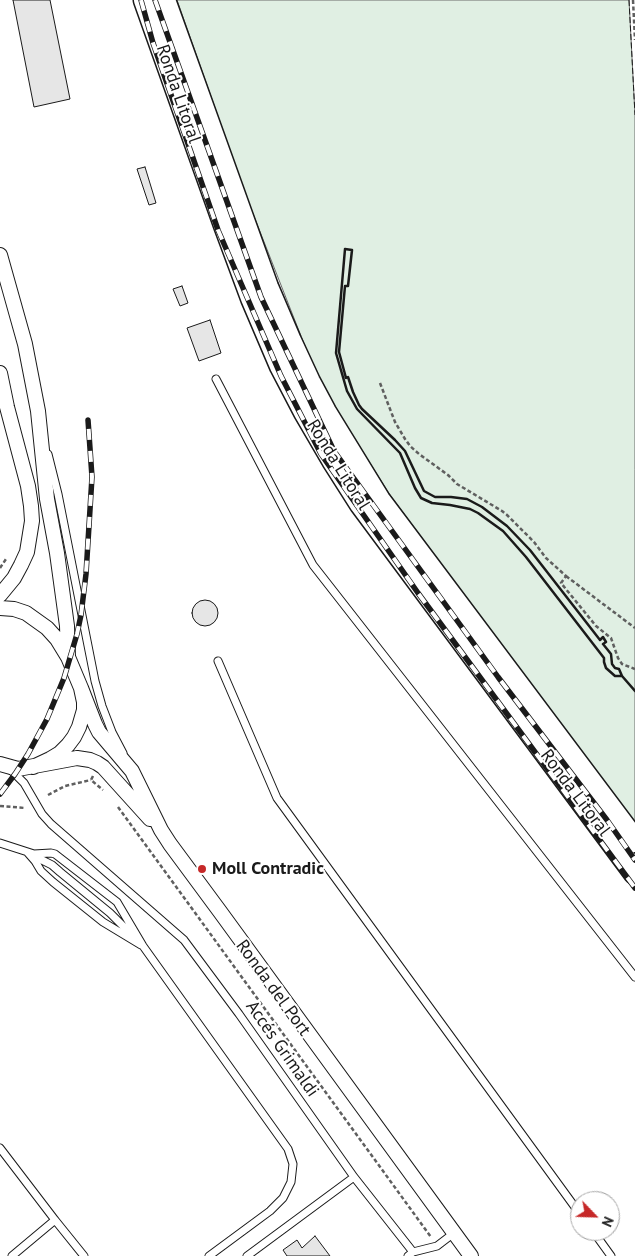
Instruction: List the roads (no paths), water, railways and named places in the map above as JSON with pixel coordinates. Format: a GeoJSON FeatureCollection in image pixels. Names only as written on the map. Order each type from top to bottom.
{"type":"FeatureCollection","features":[{"type":"Feature","properties":{"kind":"highway","name":"Ronda Litoral"},"geometry":{"type":"LineString","coordinates":[[145,0],[252,298],[281,366],[305,412],[361,504],[635,873]]}},
{"type":"Feature","properties":{"kind":"highway","name":"Ronda Litoral"},"geometry":{"type":"LineString","coordinates":[[164,0],[267,287],[305,374],[325,412],[379,500],[635,841]]}},
{"type":"Feature","properties":{"kind":"street"},"geometry":{"type":"LineString","coordinates":[[0,256],[25,344],[38,411],[47,499],[67,626],[68,657]]}},
{"type":"Feature","properties":{"kind":"street"},"geometry":{"type":"LineString","coordinates":[[0,373],[6,407],[28,486],[32,521],[27,552],[14,578],[0,595]]}},
{"type":"Feature","properties":{"kind":"street"},"geometry":{"type":"LineString","coordinates":[[0,608],[14,609],[26,613],[47,628],[57,640],[68,657],[99,732],[132,771],[160,830]]}},
{"type":"Feature","properties":{"kind":"street"},"geometry":{"type":"LineString","coordinates":[[33,767],[60,753],[74,737],[84,710],[82,688]]}},
{"type":"Feature","properties":{"kind":"street"},"geometry":{"type":"LineString","coordinates":[[0,764],[18,769],[78,758],[97,762],[160,830]]}},
{"type":"Feature","properties":{"kind":"street","name":"Ronda del Port"},"geometry":{"type":"LineString","coordinates":[[160,830],[471,1256]]}},
{"type":"Feature","properties":{"kind":"lane"},"geometry":{"type":"LineString","coordinates":[[216,379],[313,565],[635,976]]}},
{"type":"Feature","properties":{"kind":"lane"},"geometry":{"type":"LineString","coordinates":[[38,411],[58,494],[95,681],[112,732],[132,771]]}},
{"type":"Feature","properties":{"kind":"lane"},"geometry":{"type":"LineString","coordinates":[[218,661],[277,798],[570,1200]]}},
{"type":"Feature","properties":{"kind":"lane","name":"Accés Grimaldi"},"geometry":{"type":"LineString","coordinates":[[0,764],[16,774],[24,783],[42,814],[51,824],[184,940],[410,1254]]}},
{"type":"Feature","properties":{"kind":"lane"},"geometry":{"type":"LineString","coordinates":[[0,843],[28,852],[50,853],[60,856],[117,902],[143,946],[288,1149],[293,1164],[291,1182],[283,1198],[270,1211],[209,1256]]}},
{"type":"Feature","properties":{"kind":"lane"},"geometry":{"type":"LineString","coordinates":[[28,852],[44,874],[73,898],[103,922],[143,946]]}},
{"type":"Feature","properties":{"kind":"lane"},"geometry":{"type":"LineString","coordinates":[[28,852],[52,865],[110,913],[143,946]]}},
{"type":"Feature","properties":{"kind":"lane"},"geometry":{"type":"LineString","coordinates":[[0,1148],[84,1256]]}},
{"type":"Feature","properties":{"kind":"lane"},"geometry":{"type":"LineString","coordinates":[[247,1256],[354,1177]]}},
{"type":"Feature","properties":{"kind":"lane"},"geometry":{"type":"LineString","coordinates":[[12,1256],[55,1220]]}},
{"type":"Feature","properties":{"kind":"lane"},"geometry":{"type":"LineString","coordinates":[[410,1254],[438,1246],[454,1233]]}},
{"type":"Feature","properties":{"kind":"lane"},"geometry":{"type":"LineString","coordinates":[[600,1241],[611,1256]]}},
{"type":"Feature","properties":{"kind":"railway"},"geometry":{"type":"LineString","coordinates":[[141,0],[153,43],[218,230],[281,376],[321,454],[418,593],[635,888]]}},
{"type":"Feature","properties":{"kind":"railway"},"geometry":{"type":"LineString","coordinates":[[155,0],[261,297],[334,451],[498,677],[607,820],[635,860]]}},
{"type":"Feature","properties":{"kind":"railway"},"geometry":{"type":"LineString","coordinates":[[0,794],[28,754],[47,719],[64,678],[77,634],[86,574],[92,477],[88,420]]}},
{"type":"Feature","properties":{"kind":"place","name":"Moll Contradic"},"geometry":{"type":"Point","coordinates":[202,869]}}]}
